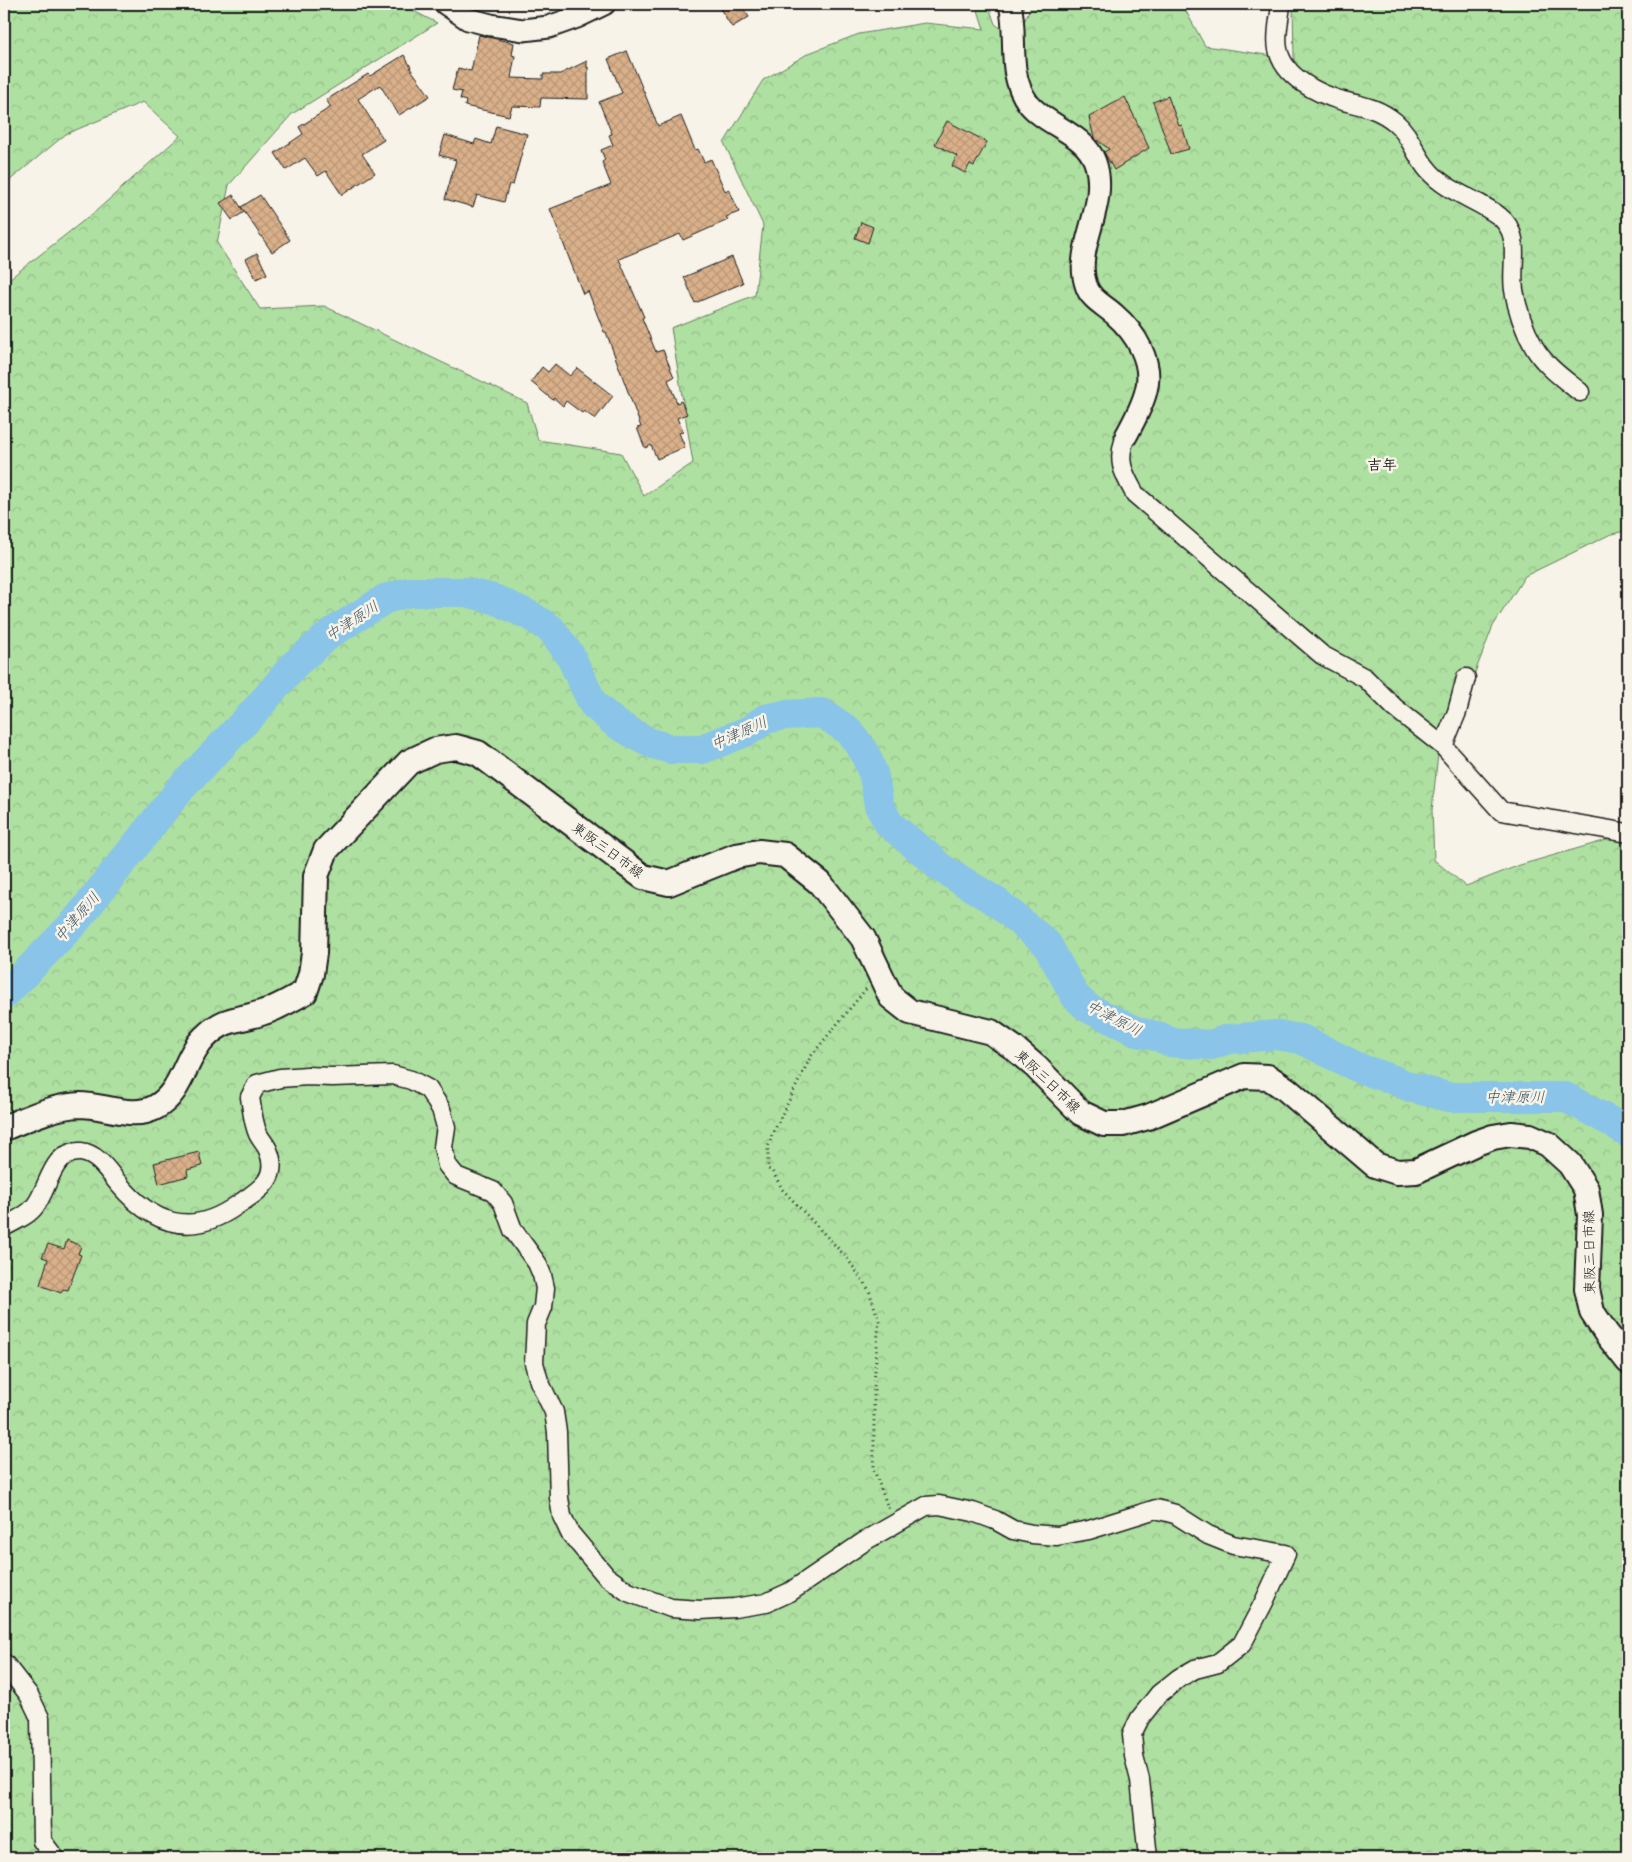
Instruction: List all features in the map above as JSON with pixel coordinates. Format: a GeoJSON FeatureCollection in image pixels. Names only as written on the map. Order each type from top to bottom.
{"type":"FeatureCollection","features":[{"type":"Feature","properties":{"kind":"main road","name":"東阪三日市線"},"geometry":{"type":"LineString","coordinates":[[4,1128],[44,1111],[80,1105],[131,1113],[154,1108],[173,1094],[189,1061],[204,1037],[226,1021],[265,1012],[305,992],[311,974],[314,953],[316,876],[326,850],[409,762],[435,750],[456,747],[478,753],[643,878],[669,883],[736,856],[759,852],[785,855],[820,882],[863,938],[891,997],[910,1012],[991,1032],[1036,1067],[1081,1113],[1104,1124],[1123,1124],[1148,1116],[1244,1076],[1268,1077],[1286,1089],[1375,1165],[1397,1172],[1416,1171],[1493,1137],[1512,1134],[1530,1136],[1548,1144],[1570,1164],[1586,1189],[1590,1215],[1587,1289],[1592,1312],[1606,1334],[1628,1361]]}},
{"type":"Feature","properties":{"kind":"street"},"geometry":{"type":"LineString","coordinates":[[446,4],[468,19],[523,30],[549,27],[577,17],[604,4]]}},
{"type":"Feature","properties":{"kind":"street"},"geometry":{"type":"LineString","coordinates":[[1010,4],[1013,24],[1014,71],[1028,102],[1044,118],[1070,134],[1086,147],[1095,160],[1099,188],[1096,210],[1084,260],[1083,275],[1086,287],[1094,299],[1115,315],[1133,335],[1143,352],[1147,371],[1147,389],[1135,420],[1120,449],[1122,466],[1135,494],[1322,655],[1364,678],[1395,708],[1444,746],[1501,811],[1628,833]]}},
{"type":"Feature","properties":{"kind":"street"},"geometry":{"type":"LineString","coordinates":[[1281,4],[1278,48],[1287,68],[1297,78],[1338,100],[1371,107],[1395,122],[1408,135],[1428,170],[1441,182],[1499,216],[1507,225],[1512,234],[1514,248],[1514,292],[1534,348],[1546,363],[1580,392]]}},
{"type":"Feature","properties":{"kind":"street"},"geometry":{"type":"LineString","coordinates":[[1444,746],[1457,712],[1466,678]]}},
{"type":"Feature","properties":{"kind":"street"},"geometry":{"type":"LineString","coordinates":[[4,1227],[27,1214],[36,1206],[50,1174],[60,1161],[70,1154],[82,1152],[100,1161],[120,1185],[147,1212],[170,1221],[191,1224],[206,1222],[222,1216],[264,1187],[269,1177],[271,1166],[269,1151],[258,1134],[250,1098],[257,1084],[280,1078],[307,1076],[393,1075],[411,1080],[428,1089],[441,1109],[446,1127],[443,1146],[447,1165],[456,1176],[493,1191],[503,1203],[513,1230],[537,1263],[545,1288],[543,1306],[536,1324],[534,1364],[539,1380],[554,1412],[558,1432],[559,1498],[562,1516],[570,1533],[606,1576],[628,1592],[671,1608],[717,1609],[750,1606],[766,1602],[790,1592],[865,1541],[926,1506],[939,1505],[973,1512],[995,1520],[1013,1530],[1057,1536],[1089,1530],[1156,1509],[1175,1514],[1208,1535],[1233,1545],[1286,1554],[1242,1644],[1218,1663],[1196,1669],[1178,1678],[1159,1694],[1140,1718],[1132,1734],[1134,1756],[1140,1780],[1148,1858]]}},
{"type":"Feature","properties":{"kind":"street"},"geometry":{"type":"LineString","coordinates":[[4,1663],[29,1695],[40,1718],[42,1841],[55,1858]]}},
{"type":"Feature","properties":{"kind":"path"},"geometry":{"type":"LineString","coordinates":[[879,974],[811,1056],[772,1135],[768,1147],[768,1169],[772,1171],[783,1190],[848,1258],[869,1290],[879,1321],[874,1382],[874,1470],[895,1525]]}},
{"type":"Feature","properties":{"kind":"green space"},"geometry":{"type":"Polygon","coordinates":[[[4,4],[400,4],[437,23],[292,114],[229,185],[217,243],[260,309],[324,306],[527,403],[538,440],[621,453],[644,496],[693,463],[671,328],[755,295],[763,225],[724,143],[763,80],[809,53],[859,34],[925,23],[984,29],[976,4],[988,4],[995,24],[1016,40],[1031,4],[1182,4],[1205,46],[1294,59],[1293,4],[1628,4],[1628,530],[1609,535],[1525,576],[1493,626],[1472,680],[1440,735],[1432,810],[1434,860],[1466,886],[1520,865],[1628,834],[1628,1858],[4,1858],[4,283],[96,211],[180,136],[143,102],[66,134],[4,185],[4,4]]]}},
{"type":"Feature","properties":{"kind":"building"},"geometry":{"type":"Polygon","coordinates":[[[717,4],[740,4],[749,17],[732,27],[717,4]]]}},
{"type":"Feature","properties":{"kind":"building"},"geometry":{"type":"Polygon","coordinates":[[[479,35],[514,43],[512,55],[515,56],[511,78],[543,79],[543,74],[560,74],[587,61],[588,99],[541,98],[540,107],[512,106],[509,116],[465,106],[466,101],[460,99],[462,92],[452,90],[458,68],[471,71],[479,35]]]}},
{"type":"Feature","properties":{"kind":"building"},"geometry":{"type":"Polygon","coordinates":[[[627,51],[658,126],[681,116],[695,150],[698,149],[704,162],[711,159],[725,191],[729,189],[739,212],[726,217],[728,220],[683,240],[680,234],[619,259],[644,317],[642,318],[656,352],[663,350],[674,377],[668,380],[677,403],[681,401],[687,414],[677,418],[683,432],[679,433],[685,447],[657,459],[651,445],[645,448],[637,428],[641,427],[606,332],[604,332],[588,291],[583,294],[550,209],[611,185],[602,162],[605,160],[601,150],[613,145],[609,135],[612,134],[599,102],[622,93],[608,59],[627,51]]]}},
{"type":"Feature","properties":{"kind":"building"},"geometry":{"type":"Polygon","coordinates":[[[404,55],[410,68],[430,96],[399,115],[380,85],[358,99],[384,140],[362,154],[375,173],[342,195],[326,171],[318,176],[305,158],[286,170],[275,153],[303,134],[299,127],[331,107],[326,100],[368,74],[370,76],[404,55]]]}},
{"type":"Feature","properties":{"kind":"building"},"geometry":{"type":"Polygon","coordinates":[[[1168,96],[1179,126],[1182,125],[1189,149],[1171,154],[1153,102],[1168,96]]]}},
{"type":"Feature","properties":{"kind":"building"},"geometry":{"type":"Polygon","coordinates":[[[1125,97],[1149,148],[1114,170],[1104,152],[1109,149],[1094,138],[1089,117],[1125,97]]]}},
{"type":"Feature","properties":{"kind":"building"},"geometry":{"type":"Polygon","coordinates":[[[947,121],[987,142],[974,166],[970,164],[965,173],[952,166],[957,156],[935,144],[947,121]]]}},
{"type":"Feature","properties":{"kind":"building"},"geometry":{"type":"Polygon","coordinates":[[[496,126],[527,134],[513,185],[509,184],[504,202],[477,195],[473,207],[445,199],[456,160],[439,155],[445,135],[474,144],[476,139],[491,144],[496,126]]]}},
{"type":"Feature","properties":{"kind":"building"},"geometry":{"type":"Polygon","coordinates":[[[233,195],[244,212],[232,220],[220,203],[233,195]]]}},
{"type":"Feature","properties":{"kind":"building"},"geometry":{"type":"Polygon","coordinates":[[[260,195],[290,240],[272,252],[241,207],[260,195]]]}},
{"type":"Feature","properties":{"kind":"building"},"geometry":{"type":"Polygon","coordinates":[[[861,222],[873,227],[868,243],[855,238],[861,222]]]}},
{"type":"Feature","properties":{"kind":"building"},"geometry":{"type":"Polygon","coordinates":[[[257,253],[267,274],[256,279],[246,259],[257,253]]]}},
{"type":"Feature","properties":{"kind":"building"},"geometry":{"type":"Polygon","coordinates":[[[732,257],[743,283],[695,303],[684,277],[732,257]]]}},
{"type":"Feature","properties":{"kind":"building"},"geometry":{"type":"Polygon","coordinates":[[[555,364],[570,376],[577,368],[613,396],[595,419],[584,411],[582,413],[566,401],[563,406],[531,382],[542,367],[548,372],[555,364]]]}},
{"type":"Feature","properties":{"kind":"building"},"geometry":{"type":"Polygon","coordinates":[[[199,1152],[202,1166],[187,1170],[188,1176],[159,1184],[154,1163],[199,1152]]]}},
{"type":"Feature","properties":{"kind":"building"},"geometry":{"type":"Polygon","coordinates":[[[67,1240],[81,1246],[78,1254],[81,1255],[68,1290],[63,1289],[61,1293],[40,1285],[48,1259],[42,1257],[48,1244],[64,1249],[67,1240]]]}},
{"type":"Feature","properties":{"kind":"waterway","name":"中津原川"},"geometry":{"type":"LineString","coordinates":[[4,995],[75,922],[181,788],[254,712],[295,664],[331,633],[385,599],[409,592],[465,592],[494,599],[529,615],[551,629],[570,655],[593,704],[615,723],[650,743],[671,749],[702,749],[748,731],[765,719],[785,715],[822,713],[849,731],[865,753],[874,776],[879,805],[889,824],[938,866],[998,903],[1047,944],[1075,996],[1088,1008],[1138,1032],[1160,1037],[1170,1042],[1211,1045],[1228,1039],[1276,1035],[1301,1039],[1361,1069],[1410,1087],[1448,1097],[1565,1097],[1628,1133]]}},
{"type":"Feature","properties":{"kind":"district","name":"吉年"},"geometry":{"type":"Point","coordinates":[1382,465]}}]}
